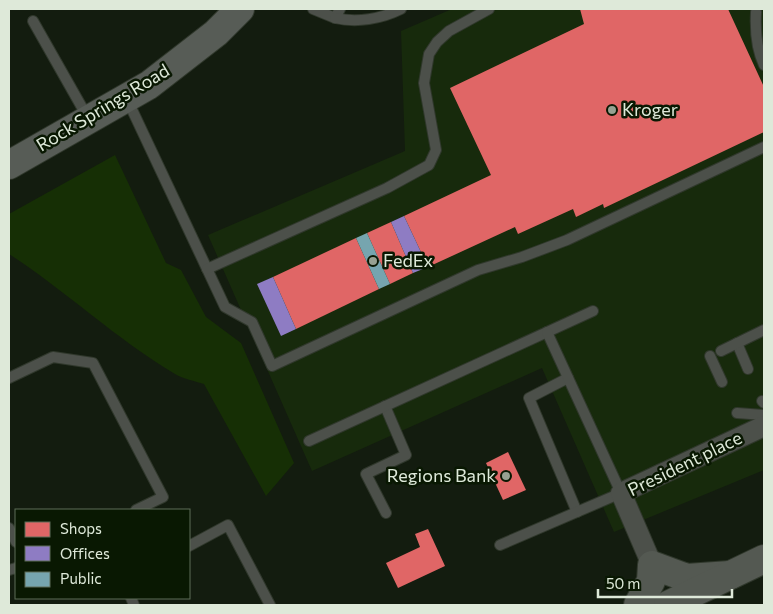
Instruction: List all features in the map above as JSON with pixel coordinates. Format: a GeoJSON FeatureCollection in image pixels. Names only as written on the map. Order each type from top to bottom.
{"type":"FeatureCollection","features":[{"type":"Feature","properties":{"kind":"main road"},"geometry":{"type":"LineString","coordinates":[[668,605],[764,559]]}},
{"type":"Feature","properties":{"kind":"main road"},"geometry":{"type":"LineString","coordinates":[[638,605],[651,581],[652,564],[687,578],[730,575]]}},
{"type":"Feature","properties":{"kind":"street","name":"Rock Springs Road"},"geometry":{"type":"LineString","coordinates":[[9,165],[149,85],[216,33],[240,9]]}},
{"type":"Feature","properties":{"kind":"street","name":"President place"},"geometry":{"type":"LineString","coordinates":[[652,564],[621,493],[764,426]]}},
{"type":"Feature","properties":{"kind":"lane"},"geometry":{"type":"LineString","coordinates":[[313,9],[345,21],[376,19],[401,9]]}},
{"type":"Feature","properties":{"kind":"lane"},"geometry":{"type":"LineString","coordinates":[[335,18],[340,9]]}},
{"type":"Feature","properties":{"kind":"lane"},"geometry":{"type":"LineString","coordinates":[[207,269],[387,188],[429,166],[436,150],[424,83],[429,54],[436,42],[449,31],[490,9]]}},
{"type":"Feature","properties":{"kind":"lane"},"geometry":{"type":"LineString","coordinates":[[756,10],[764,28]]}},
{"type":"Feature","properties":{"kind":"lane"},"geometry":{"type":"LineString","coordinates":[[756,10],[755,30],[758,53],[764,65]]}},
{"type":"Feature","properties":{"kind":"lane"},"geometry":{"type":"LineString","coordinates":[[33,21],[88,119]]}},
{"type":"Feature","properties":{"kind":"lane"},"geometry":{"type":"LineString","coordinates":[[126,98],[225,307],[252,322],[272,366],[478,270],[522,258],[567,240],[764,148]]}},
{"type":"Feature","properties":{"kind":"lane"},"geometry":{"type":"LineString","coordinates":[[309,441],[593,311]]}},
{"type":"Feature","properties":{"kind":"lane"},"geometry":{"type":"LineString","coordinates":[[721,351],[764,330]]}},
{"type":"Feature","properties":{"kind":"lane"},"geometry":{"type":"LineString","coordinates":[[500,545],[621,493],[547,332]]}},
{"type":"Feature","properties":{"kind":"lane"},"geometry":{"type":"LineString","coordinates":[[737,343],[748,369]]}},
{"type":"Feature","properties":{"kind":"lane"},"geometry":{"type":"LineString","coordinates":[[710,356],[722,382]]}},
{"type":"Feature","properties":{"kind":"lane"},"geometry":{"type":"LineString","coordinates":[[9,378],[53,357],[93,363],[163,497],[138,509]]}},
{"type":"Feature","properties":{"kind":"lane"},"geometry":{"type":"LineString","coordinates":[[568,378],[529,398],[578,512]]}},
{"type":"Feature","properties":{"kind":"lane"},"geometry":{"type":"LineString","coordinates":[[385,406],[406,454],[366,474],[386,513]]}},
{"type":"Feature","properties":{"kind":"lane"},"geometry":{"type":"LineString","coordinates":[[737,412],[764,415]]}},
{"type":"Feature","properties":{"kind":"lane"},"geometry":{"type":"LineString","coordinates":[[190,545],[228,525],[270,605]]}},
{"type":"Feature","properties":{"kind":"lane"},"geometry":{"type":"LineString","coordinates":[[9,528],[15,540]]}},
{"type":"Feature","properties":{"kind":"shaded area"},"geometry":{"type":"Polygon","coordinates":[[[452,9],[764,9],[764,470],[614,532],[542,368],[312,471],[208,235],[405,151],[401,31],[452,9]]]}},
{"type":"Feature","properties":{"kind":"shaded area"},"geometry":{"type":"Polygon","coordinates":[[[115,155],[166,263],[181,270],[206,317],[241,343],[294,463],[266,496],[204,384],[178,376],[132,346],[51,283],[9,254],[9,214],[115,155]]]}},
{"type":"Feature","properties":{"kind":"building: Shops","name":"Kroger"},"geometry":{"type":"Polygon","coordinates":[[[580,9],[728,9],[764,87],[764,132],[604,208],[603,204],[576,217],[573,209],[518,234],[515,227],[428,267],[404,216],[491,175],[450,88],[584,24],[580,9]]]}},
{"type":"Feature","properties":{"kind":"building: Shops"},"geometry":{"type":"Polygon","coordinates":[[[391,222],[413,273],[390,284],[367,233],[391,222]]]}},
{"type":"Feature","properties":{"kind":"building: Shops"},"geometry":{"type":"Polygon","coordinates":[[[356,238],[379,289],[296,329],[273,277],[356,238]]]}},
{"type":"Feature","properties":{"kind":"building: Shops","name":"Regions Bank"},"geometry":{"type":"Polygon","coordinates":[[[508,452],[526,490],[503,500],[486,463],[508,452]]]}},
{"type":"Feature","properties":{"kind":"building: Shops"},"geometry":{"type":"Polygon","coordinates":[[[428,529],[445,566],[398,588],[386,563],[420,547],[415,534],[428,529]]]}},
{"type":"Feature","properties":{"kind":"building: Offices"},"geometry":{"type":"Polygon","coordinates":[[[404,216],[428,267],[413,273],[391,222],[404,216]]]}},
{"type":"Feature","properties":{"kind":"building: Offices"},"geometry":{"type":"Polygon","coordinates":[[[273,277],[296,329],[281,336],[257,284],[273,277]]]}},
{"type":"Feature","properties":{"kind":"building: Public","name":"FedEx"},"geometry":{"type":"Polygon","coordinates":[[[367,233],[390,284],[379,289],[356,238],[367,233]]]}},
{"type":"Feature","properties":{"kind":"place","name":"Kroger"},"geometry":{"type":"Point","coordinates":[612,110]}},
{"type":"Feature","properties":{"kind":"place","name":"FedEx"},"geometry":{"type":"Point","coordinates":[373,261]}},
{"type":"Feature","properties":{"kind":"place","name":"Regions Bank"},"geometry":{"type":"Point","coordinates":[506,476]}}]}
